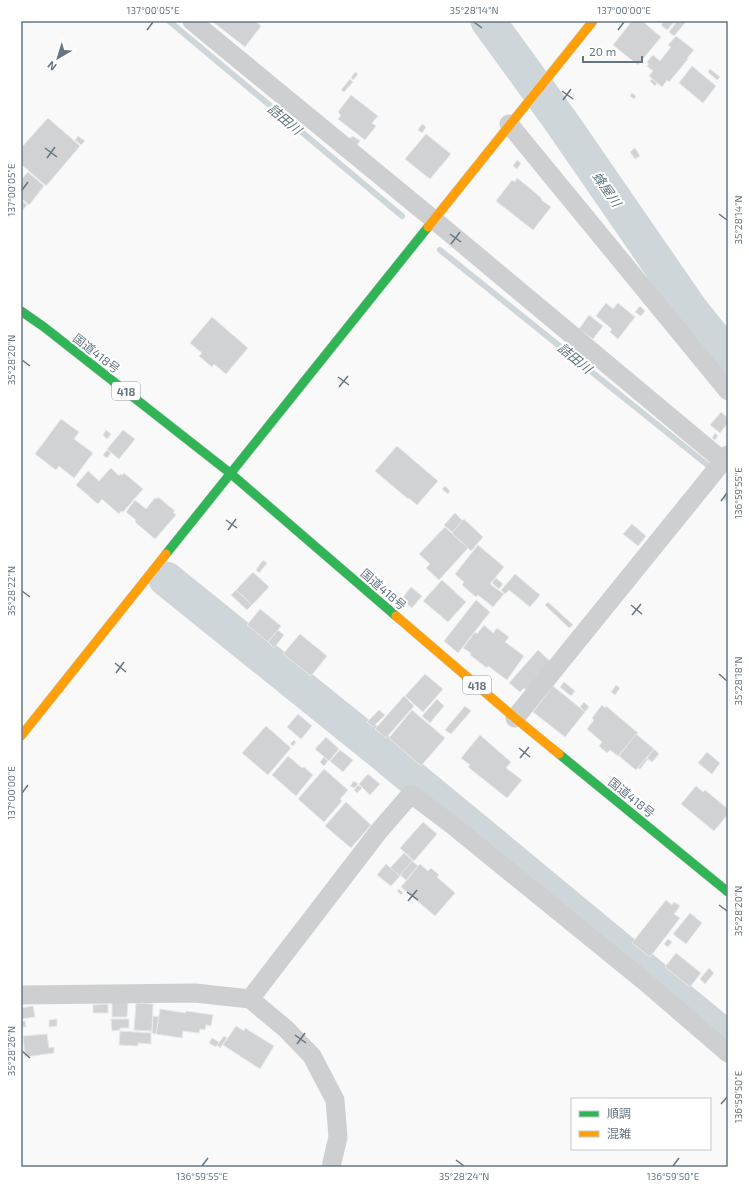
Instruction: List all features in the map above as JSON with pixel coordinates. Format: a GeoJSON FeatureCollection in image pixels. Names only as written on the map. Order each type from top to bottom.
{"type":"FeatureCollection","features":[{"type":"Feature","properties":{"kind":"main road"},"geometry":{"type":"LineString","coordinates":[[21,736],[230,472],[593,21]]}},
{"type":"Feature","properties":{"kind":"main road","name":"国道418号"},"geometry":{"type":"LineString","coordinates":[[21,311],[51,332],[230,472],[515,718],[728,892]]}},
{"type":"Feature","properties":{"kind":"street"},"geometry":{"type":"LineString","coordinates":[[192,21],[726,458],[515,718]]}},
{"type":"Feature","properties":{"kind":"street"},"geometry":{"type":"LineString","coordinates":[[513,119],[728,391]]}},
{"type":"Feature","properties":{"kind":"street"},"geometry":{"type":"LineString","coordinates":[[250,999],[379,831],[411,794],[451,824],[643,980],[728,1053]]}},
{"type":"Feature","properties":{"kind":"street"},"geometry":{"type":"LineString","coordinates":[[21,995],[195,993],[250,999],[286,1029],[312,1056],[335,1100],[338,1137],[331,1167]]}},
{"type":"Feature","properties":{"kind":"building"},"geometry":{"type":"Polygon","coordinates":[[[213,21],[255,21],[261,26],[245,47],[213,21]]]}},
{"type":"Feature","properties":{"kind":"building"},"geometry":{"type":"Polygon","coordinates":[[[632,21],[642,21],[661,37],[638,65],[613,45],[632,21]]]}},
{"type":"Feature","properties":{"kind":"building"},"geometry":{"type":"Polygon","coordinates":[[[664,21],[675,21],[667,30],[661,25],[664,21]]]}},
{"type":"Feature","properties":{"kind":"building"},"geometry":{"type":"Polygon","coordinates":[[[677,21],[682,21],[685,23],[674,36],[669,32],[677,21]]]}},
{"type":"Feature","properties":{"kind":"building"},"geometry":{"type":"Polygon","coordinates":[[[676,36],[694,50],[669,82],[667,80],[662,87],[649,76],[653,71],[647,66],[649,64],[647,62],[653,55],[660,61],[671,47],[668,45],[676,36]]]}},
{"type":"Feature","properties":{"kind":"building"},"geometry":{"type":"Polygon","coordinates":[[[692,66],[716,86],[703,103],[679,83],[692,66]]]}},
{"type":"Feature","properties":{"kind":"building"},"geometry":{"type":"Polygon","coordinates":[[[710,69],[720,77],[717,80],[708,72],[710,69]]]}},
{"type":"Feature","properties":{"kind":"building"},"geometry":{"type":"Polygon","coordinates":[[[355,72],[358,74],[353,80],[351,78],[355,72]]]}},
{"type":"Feature","properties":{"kind":"building"},"geometry":{"type":"Polygon","coordinates":[[[350,79],[353,82],[344,92],[341,90],[350,79]]]}},
{"type":"Feature","properties":{"kind":"building"},"geometry":{"type":"Polygon","coordinates":[[[652,79],[657,83],[655,86],[650,81],[652,79]]]}},
{"type":"Feature","properties":{"kind":"building"},"geometry":{"type":"Polygon","coordinates":[[[632,93],[636,96],[634,99],[630,96],[632,93]]]}},
{"type":"Feature","properties":{"kind":"building"},"geometry":{"type":"Polygon","coordinates":[[[351,95],[378,116],[372,123],[376,126],[365,140],[338,119],[341,115],[338,112],[351,95]]]}},
{"type":"Feature","properties":{"kind":"building"},"geometry":{"type":"Polygon","coordinates":[[[48,118],[80,146],[46,186],[21,164],[21,148],[48,118]]]}},
{"type":"Feature","properties":{"kind":"building"},"geometry":{"type":"Polygon","coordinates":[[[422,124],[426,127],[422,133],[418,130],[422,124]]]}},
{"type":"Feature","properties":{"kind":"building"},"geometry":{"type":"Polygon","coordinates":[[[426,134],[451,154],[430,179],[405,159],[426,134]]]}},
{"type":"Feature","properties":{"kind":"building"},"geometry":{"type":"Polygon","coordinates":[[[78,136],[85,141],[81,145],[75,140],[78,136]]]}},
{"type":"Feature","properties":{"kind":"building"},"geometry":{"type":"Polygon","coordinates":[[[353,136],[360,141],[357,145],[349,139],[353,136]]]}},
{"type":"Feature","properties":{"kind":"building"},"geometry":{"type":"Polygon","coordinates":[[[635,148],[640,156],[635,159],[630,152],[635,148]]]}},
{"type":"Feature","properties":{"kind":"building"},"geometry":{"type":"Polygon","coordinates":[[[517,160],[521,163],[517,169],[513,166],[517,160]]]}},
{"type":"Feature","properties":{"kind":"building"},"geometry":{"type":"Polygon","coordinates":[[[28,172],[44,186],[29,205],[21,198],[21,180],[28,172]]]}},
{"type":"Feature","properties":{"kind":"building"},"geometry":{"type":"Polygon","coordinates":[[[517,178],[551,207],[533,230],[496,201],[512,180],[515,182],[517,178]]]}},
{"type":"Feature","properties":{"kind":"building"},"geometry":{"type":"Polygon","coordinates":[[[21,200],[27,205],[21,212],[21,200]]]}},
{"type":"Feature","properties":{"kind":"building"},"geometry":{"type":"Polygon","coordinates":[[[606,303],[613,309],[618,303],[635,317],[618,339],[610,332],[612,329],[596,316],[606,303]]]}},
{"type":"Feature","properties":{"kind":"building"},"geometry":{"type":"Polygon","coordinates":[[[640,306],[645,311],[641,316],[635,312],[640,306]]]}},
{"type":"Feature","properties":{"kind":"building"},"geometry":{"type":"Polygon","coordinates":[[[589,315],[603,326],[593,339],[579,329],[589,315]]]}},
{"type":"Feature","properties":{"kind":"building"},"geometry":{"type":"Polygon","coordinates":[[[212,317],[248,348],[226,374],[214,364],[212,367],[199,356],[202,353],[190,343],[212,317]]]}},
{"type":"Feature","properties":{"kind":"building"},"geometry":{"type":"Polygon","coordinates":[[[721,412],[728,418],[728,423],[720,433],[710,425],[721,412]]]}},
{"type":"Feature","properties":{"kind":"building"},"geometry":{"type":"Polygon","coordinates":[[[61,419],[79,432],[74,439],[93,453],[74,478],[59,466],[56,470],[35,454],[61,419]]]}},
{"type":"Feature","properties":{"kind":"building"},"geometry":{"type":"Polygon","coordinates":[[[106,430],[111,434],[107,439],[103,435],[106,430]]]}},
{"type":"Feature","properties":{"kind":"building"},"geometry":{"type":"Polygon","coordinates":[[[123,430],[135,439],[119,459],[107,449],[123,430]]]}},
{"type":"Feature","properties":{"kind":"building"},"geometry":{"type":"Polygon","coordinates":[[[715,433],[718,436],[715,440],[712,438],[715,433]]]}},
{"type":"Feature","properties":{"kind":"building"},"geometry":{"type":"Polygon","coordinates":[[[397,446],[438,481],[417,505],[375,471],[397,446]]]}},
{"type":"Feature","properties":{"kind":"building"},"geometry":{"type":"Polygon","coordinates":[[[107,450],[111,453],[107,458],[103,455],[107,450]]]}},
{"type":"Feature","properties":{"kind":"building"},"geometry":{"type":"Polygon","coordinates":[[[111,468],[119,476],[120,474],[122,475],[124,473],[143,489],[123,512],[121,511],[119,514],[102,499],[98,504],[76,485],[88,471],[99,481],[111,468]]]}},
{"type":"Feature","properties":{"kind":"building"},"geometry":{"type":"Polygon","coordinates":[[[445,486],[450,491],[448,494],[442,489],[445,486]]]}},
{"type":"Feature","properties":{"kind":"building"},"geometry":{"type":"Polygon","coordinates":[[[158,497],[175,511],[173,512],[176,515],[155,539],[126,512],[135,500],[146,509],[155,498],[157,499],[158,497]]]}},
{"type":"Feature","properties":{"kind":"building"},"geometry":{"type":"Polygon","coordinates":[[[455,513],[463,521],[452,532],[444,525],[455,513]]]}},
{"type":"Feature","properties":{"kind":"building"},"geometry":{"type":"Polygon","coordinates":[[[464,519],[483,537],[471,551],[452,533],[464,519]]]}},
{"type":"Feature","properties":{"kind":"building"},"geometry":{"type":"Polygon","coordinates":[[[632,524],[646,536],[638,546],[623,534],[632,524]]]}},
{"type":"Feature","properties":{"kind":"building"},"geometry":{"type":"Polygon","coordinates":[[[445,527],[468,548],[439,580],[426,568],[430,564],[419,554],[445,527]]]}},
{"type":"Feature","properties":{"kind":"building"},"geometry":{"type":"Polygon","coordinates":[[[478,545],[504,567],[490,584],[504,594],[493,607],[478,595],[476,597],[462,585],[464,582],[455,574],[478,545]]]}},
{"type":"Feature","properties":{"kind":"building"},"geometry":{"type":"Polygon","coordinates":[[[263,560],[267,563],[259,573],[256,570],[263,560]]]}},
{"type":"Feature","properties":{"kind":"building"},"geometry":{"type":"Polygon","coordinates":[[[253,572],[269,587],[252,605],[236,590],[253,572]]]}},
{"type":"Feature","properties":{"kind":"building"},"geometry":{"type":"Polygon","coordinates":[[[515,574],[540,595],[530,607],[509,590],[505,594],[501,590],[515,574]]]}},
{"type":"Feature","properties":{"kind":"building"},"geometry":{"type":"Polygon","coordinates":[[[496,578],[503,584],[499,589],[492,583],[496,578]]]}},
{"type":"Feature","properties":{"kind":"building"},"geometry":{"type":"Polygon","coordinates":[[[442,580],[466,602],[448,622],[423,601],[442,580]]]}},
{"type":"Feature","properties":{"kind":"building"},"geometry":{"type":"Polygon","coordinates":[[[411,587],[422,596],[412,608],[401,600],[411,587]]]}},
{"type":"Feature","properties":{"kind":"building"},"geometry":{"type":"Polygon","coordinates":[[[236,590],[252,605],[247,610],[231,595],[236,590]]]}},
{"type":"Feature","properties":{"kind":"building"},"geometry":{"type":"Polygon","coordinates":[[[476,600],[490,612],[458,653],[444,641],[476,600]]]}},
{"type":"Feature","properties":{"kind":"building"},"geometry":{"type":"Polygon","coordinates":[[[548,602],[573,625],[569,628],[545,605],[548,602]]]}},
{"type":"Feature","properties":{"kind":"building"},"geometry":{"type":"Polygon","coordinates":[[[260,609],[281,626],[268,642],[247,625],[260,609]]]}},
{"type":"Feature","properties":{"kind":"building"},"geometry":{"type":"Polygon","coordinates":[[[484,625],[493,633],[497,628],[509,637],[505,642],[524,656],[507,680],[488,666],[487,668],[470,655],[471,653],[463,648],[475,632],[477,634],[484,625]]]}},
{"type":"Feature","properties":{"kind":"building"},"geometry":{"type":"Polygon","coordinates":[[[278,630],[284,635],[274,648],[268,642],[278,630]]]}},
{"type":"Feature","properties":{"kind":"building"},"geometry":{"type":"Polygon","coordinates":[[[300,634],[327,656],[311,676],[283,654],[300,634]]]}},
{"type":"Feature","properties":{"kind":"building"},"geometry":{"type":"Polygon","coordinates":[[[538,650],[553,664],[525,690],[524,688],[520,692],[509,683],[538,650]]]}},
{"type":"Feature","properties":{"kind":"building"},"geometry":{"type":"Polygon","coordinates":[[[425,674],[443,689],[423,712],[405,696],[425,674]]]}},
{"type":"Feature","properties":{"kind":"building"},"geometry":{"type":"Polygon","coordinates":[[[564,682],[575,691],[571,696],[560,687],[564,682]]]}},
{"type":"Feature","properties":{"kind":"building"},"geometry":{"type":"Polygon","coordinates":[[[616,685],[620,688],[615,695],[611,692],[616,685]]]}},
{"type":"Feature","properties":{"kind":"building"},"geometry":{"type":"Polygon","coordinates":[[[553,686],[585,712],[565,737],[533,712],[553,686]]]}},
{"type":"Feature","properties":{"kind":"building"},"geometry":{"type":"Polygon","coordinates":[[[404,696],[414,706],[386,738],[375,729],[404,696]]]}},
{"type":"Feature","properties":{"kind":"building"},"geometry":{"type":"Polygon","coordinates":[[[437,699],[444,706],[430,723],[422,716],[437,699]]]}},
{"type":"Feature","properties":{"kind":"building"},"geometry":{"type":"Polygon","coordinates":[[[584,702],[589,707],[585,712],[580,707],[584,702]]]}},
{"type":"Feature","properties":{"kind":"building"},"geometry":{"type":"Polygon","coordinates":[[[602,705],[605,708],[606,706],[638,733],[618,756],[610,750],[607,753],[599,746],[602,742],[587,729],[594,720],[592,718],[602,705]]]}},
{"type":"Feature","properties":{"kind":"building"},"geometry":{"type":"Polygon","coordinates":[[[465,706],[471,711],[451,734],[445,730],[465,706]]]}},
{"type":"Feature","properties":{"kind":"building"},"geometry":{"type":"Polygon","coordinates":[[[379,710],[385,715],[373,727],[367,722],[379,710]]]}},
{"type":"Feature","properties":{"kind":"building"},"geometry":{"type":"Polygon","coordinates":[[[412,710],[445,738],[421,766],[389,738],[412,710]]]}},
{"type":"Feature","properties":{"kind":"building"},"geometry":{"type":"Polygon","coordinates":[[[298,714],[312,726],[301,739],[287,727],[298,714]]]}},
{"type":"Feature","properties":{"kind":"building"},"geometry":{"type":"Polygon","coordinates":[[[266,726],[291,748],[268,775],[242,753],[266,726]]]}},
{"type":"Feature","properties":{"kind":"building"},"geometry":{"type":"Polygon","coordinates":[[[636,734],[654,749],[636,770],[619,756],[636,734]]]}},
{"type":"Feature","properties":{"kind":"building"},"geometry":{"type":"Polygon","coordinates":[[[480,735],[511,762],[506,768],[522,780],[507,798],[468,767],[470,765],[461,758],[480,735]]]}},
{"type":"Feature","properties":{"kind":"building"},"geometry":{"type":"Polygon","coordinates":[[[326,737],[339,749],[329,761],[315,749],[326,737]]]}},
{"type":"Feature","properties":{"kind":"building"},"geometry":{"type":"Polygon","coordinates":[[[294,740],[296,742],[293,746],[290,744],[294,740]]]}},
{"type":"Feature","properties":{"kind":"building"},"geometry":{"type":"Polygon","coordinates":[[[654,749],[659,754],[652,762],[647,758],[654,749]]]}},
{"type":"Feature","properties":{"kind":"building"},"geometry":{"type":"Polygon","coordinates":[[[340,750],[353,760],[343,772],[330,761],[340,750]]]}},
{"type":"Feature","properties":{"kind":"building"},"geometry":{"type":"Polygon","coordinates":[[[707,752],[720,763],[712,774],[698,763],[707,752]]]}},
{"type":"Feature","properties":{"kind":"building"},"geometry":{"type":"Polygon","coordinates":[[[288,756],[313,775],[296,796],[272,775],[288,756]]]}},
{"type":"Feature","properties":{"kind":"building"},"geometry":{"type":"Polygon","coordinates":[[[324,757],[328,761],[324,766],[320,762],[324,757]]]}},
{"type":"Feature","properties":{"kind":"building"},"geometry":{"type":"Polygon","coordinates":[[[646,758],[648,759],[640,769],[638,768],[646,758]]]}},
{"type":"Feature","properties":{"kind":"building"},"geometry":{"type":"Polygon","coordinates":[[[324,769],[348,790],[340,799],[342,801],[324,822],[298,799],[324,769]]]}},
{"type":"Feature","properties":{"kind":"building"},"geometry":{"type":"Polygon","coordinates":[[[368,774],[380,784],[370,795],[359,784],[368,774]]]}},
{"type":"Feature","properties":{"kind":"building"},"geometry":{"type":"Polygon","coordinates":[[[354,781],[358,784],[354,788],[350,786],[354,781]]]}},
{"type":"Feature","properties":{"kind":"building"},"geometry":{"type":"Polygon","coordinates":[[[358,785],[362,788],[357,793],[354,790],[358,785]]]}},
{"type":"Feature","properties":{"kind":"building"},"geometry":{"type":"Polygon","coordinates":[[[696,786],[703,792],[705,790],[728,809],[728,814],[714,831],[681,804],[696,786]]]}},
{"type":"Feature","properties":{"kind":"building"},"geometry":{"type":"Polygon","coordinates":[[[346,802],[371,825],[351,848],[325,826],[346,802]]]}},
{"type":"Feature","properties":{"kind":"building"},"geometry":{"type":"Polygon","coordinates":[[[423,822],[437,834],[414,861],[400,848],[423,822]]]}},
{"type":"Feature","properties":{"kind":"building"},"geometry":{"type":"Polygon","coordinates":[[[404,853],[413,861],[400,876],[390,868],[404,853]]]}},
{"type":"Feature","properties":{"kind":"building"},"geometry":{"type":"Polygon","coordinates":[[[412,861],[418,866],[406,880],[400,875],[412,861]]]}},
{"type":"Feature","properties":{"kind":"building"},"geometry":{"type":"Polygon","coordinates":[[[386,864],[400,876],[391,886],[377,875],[386,864]]]}},
{"type":"Feature","properties":{"kind":"building"},"geometry":{"type":"Polygon","coordinates":[[[420,864],[428,871],[431,868],[439,875],[437,877],[455,893],[435,916],[401,887],[420,864]]]}},
{"type":"Feature","properties":{"kind":"building"},"geometry":{"type":"Polygon","coordinates":[[[399,889],[403,893],[401,895],[397,891],[399,889]]]}},
{"type":"Feature","properties":{"kind":"building"},"geometry":{"type":"Polygon","coordinates":[[[666,900],[672,905],[674,902],[680,906],[674,914],[680,918],[650,957],[632,943],[666,900]]]}},
{"type":"Feature","properties":{"kind":"building"},"geometry":{"type":"Polygon","coordinates":[[[690,913],[702,923],[686,944],[673,934],[690,913]]]}},
{"type":"Feature","properties":{"kind":"building"},"geometry":{"type":"Polygon","coordinates":[[[668,939],[672,942],[668,947],[664,944],[668,939]]]}},
{"type":"Feature","properties":{"kind":"building"},"geometry":{"type":"Polygon","coordinates":[[[676,953],[701,973],[690,987],[665,967],[676,953]]]}},
{"type":"Feature","properties":{"kind":"building"},"geometry":{"type":"Polygon","coordinates":[[[709,968],[714,973],[705,984],[700,979],[709,968]]]}},
{"type":"Feature","properties":{"kind":"building"},"geometry":{"type":"Polygon","coordinates":[[[112,1001],[128,1001],[127,1017],[112,1017],[112,1001]]]}},
{"type":"Feature","properties":{"kind":"building"},"geometry":{"type":"Polygon","coordinates":[[[136,1003],[153,1004],[152,1031],[134,1030],[136,1003]]]}},
{"type":"Feature","properties":{"kind":"building"},"geometry":{"type":"Polygon","coordinates":[[[108,1004],[108,1013],[93,1013],[93,1005],[108,1004]]]}},
{"type":"Feature","properties":{"kind":"building"},"geometry":{"type":"Polygon","coordinates":[[[33,1006],[35,1017],[21,1019],[21,1008],[33,1006]]]}},
{"type":"Feature","properties":{"kind":"building"},"geometry":{"type":"Polygon","coordinates":[[[160,1009],[213,1015],[211,1026],[206,1025],[205,1030],[200,1029],[199,1033],[183,1031],[182,1038],[156,1034],[160,1009]]]}},
{"type":"Feature","properties":{"kind":"building"},"geometry":{"type":"Polygon","coordinates":[[[153,1016],[159,1017],[156,1034],[152,1033],[153,1016]]]}},
{"type":"Feature","properties":{"kind":"building"},"geometry":{"type":"Polygon","coordinates":[[[57,1019],[57,1026],[49,1027],[49,1020],[57,1019]]]}},
{"type":"Feature","properties":{"kind":"building"},"geometry":{"type":"Polygon","coordinates":[[[111,1019],[129,1019],[129,1028],[120,1028],[120,1030],[112,1031],[111,1019]]]}},
{"type":"Feature","properties":{"kind":"building"},"geometry":{"type":"Polygon","coordinates":[[[21,1021],[25,1021],[26,1027],[21,1027],[21,1021]]]}},
{"type":"Feature","properties":{"kind":"building"},"geometry":{"type":"Polygon","coordinates":[[[236,1026],[244,1031],[245,1028],[274,1046],[260,1069],[223,1045],[236,1026]]]}},
{"type":"Feature","properties":{"kind":"building"},"geometry":{"type":"Polygon","coordinates":[[[120,1031],[151,1033],[151,1044],[138,1043],[138,1046],[119,1045],[120,1031]]]}},
{"type":"Feature","properties":{"kind":"building"},"geometry":{"type":"Polygon","coordinates":[[[47,1034],[49,1048],[54,1047],[54,1053],[25,1057],[23,1036],[47,1034]]]}},
{"type":"Feature","properties":{"kind":"building"},"geometry":{"type":"Polygon","coordinates":[[[224,1036],[227,1038],[220,1048],[217,1045],[224,1036]]]}},
{"type":"Feature","properties":{"kind":"building"},"geometry":{"type":"Polygon","coordinates":[[[212,1038],[219,1042],[216,1047],[209,1043],[212,1038]]]}},
{"type":"Feature","properties":{"kind":"waterway","name":"詰田川"},"geometry":{"type":"LineString","coordinates":[[169,21],[402,216]]}},
{"type":"Feature","properties":{"kind":"waterway","name":"蜂屋川"},"geometry":{"type":"LineString","coordinates":[[488,21],[560,120],[691,310],[728,356]]}},
{"type":"Feature","properties":{"kind":"waterway","name":"詰田川"},"geometry":{"type":"LineString","coordinates":[[440,250],[710,467]]}},
{"type":"Feature","properties":{"kind":"waterway"},"geometry":{"type":"LineString","coordinates":[[166,579],[376,748],[728,1039]]}},
{"type":"Feature","properties":{"kind":"traffic: fast"},"geometry":{"type":"LineString","coordinates":[[166,554],[428,227]]}},
{"type":"Feature","properties":{"kind":"traffic: fast"},"geometry":{"type":"LineString","coordinates":[[21,311],[44,327],[230,473],[396,616]]}},
{"type":"Feature","properties":{"kind":"traffic: fast"},"geometry":{"type":"LineString","coordinates":[[559,754],[728,892]]}},
{"type":"Feature","properties":{"kind":"traffic: slow"},"geometry":{"type":"LineString","coordinates":[[428,227],[593,21]]}},
{"type":"Feature","properties":{"kind":"traffic: slow"},"geometry":{"type":"LineString","coordinates":[[21,736],[166,554]]}},
{"type":"Feature","properties":{"kind":"traffic: slow"},"geometry":{"type":"LineString","coordinates":[[396,616],[559,754]]}}]}
